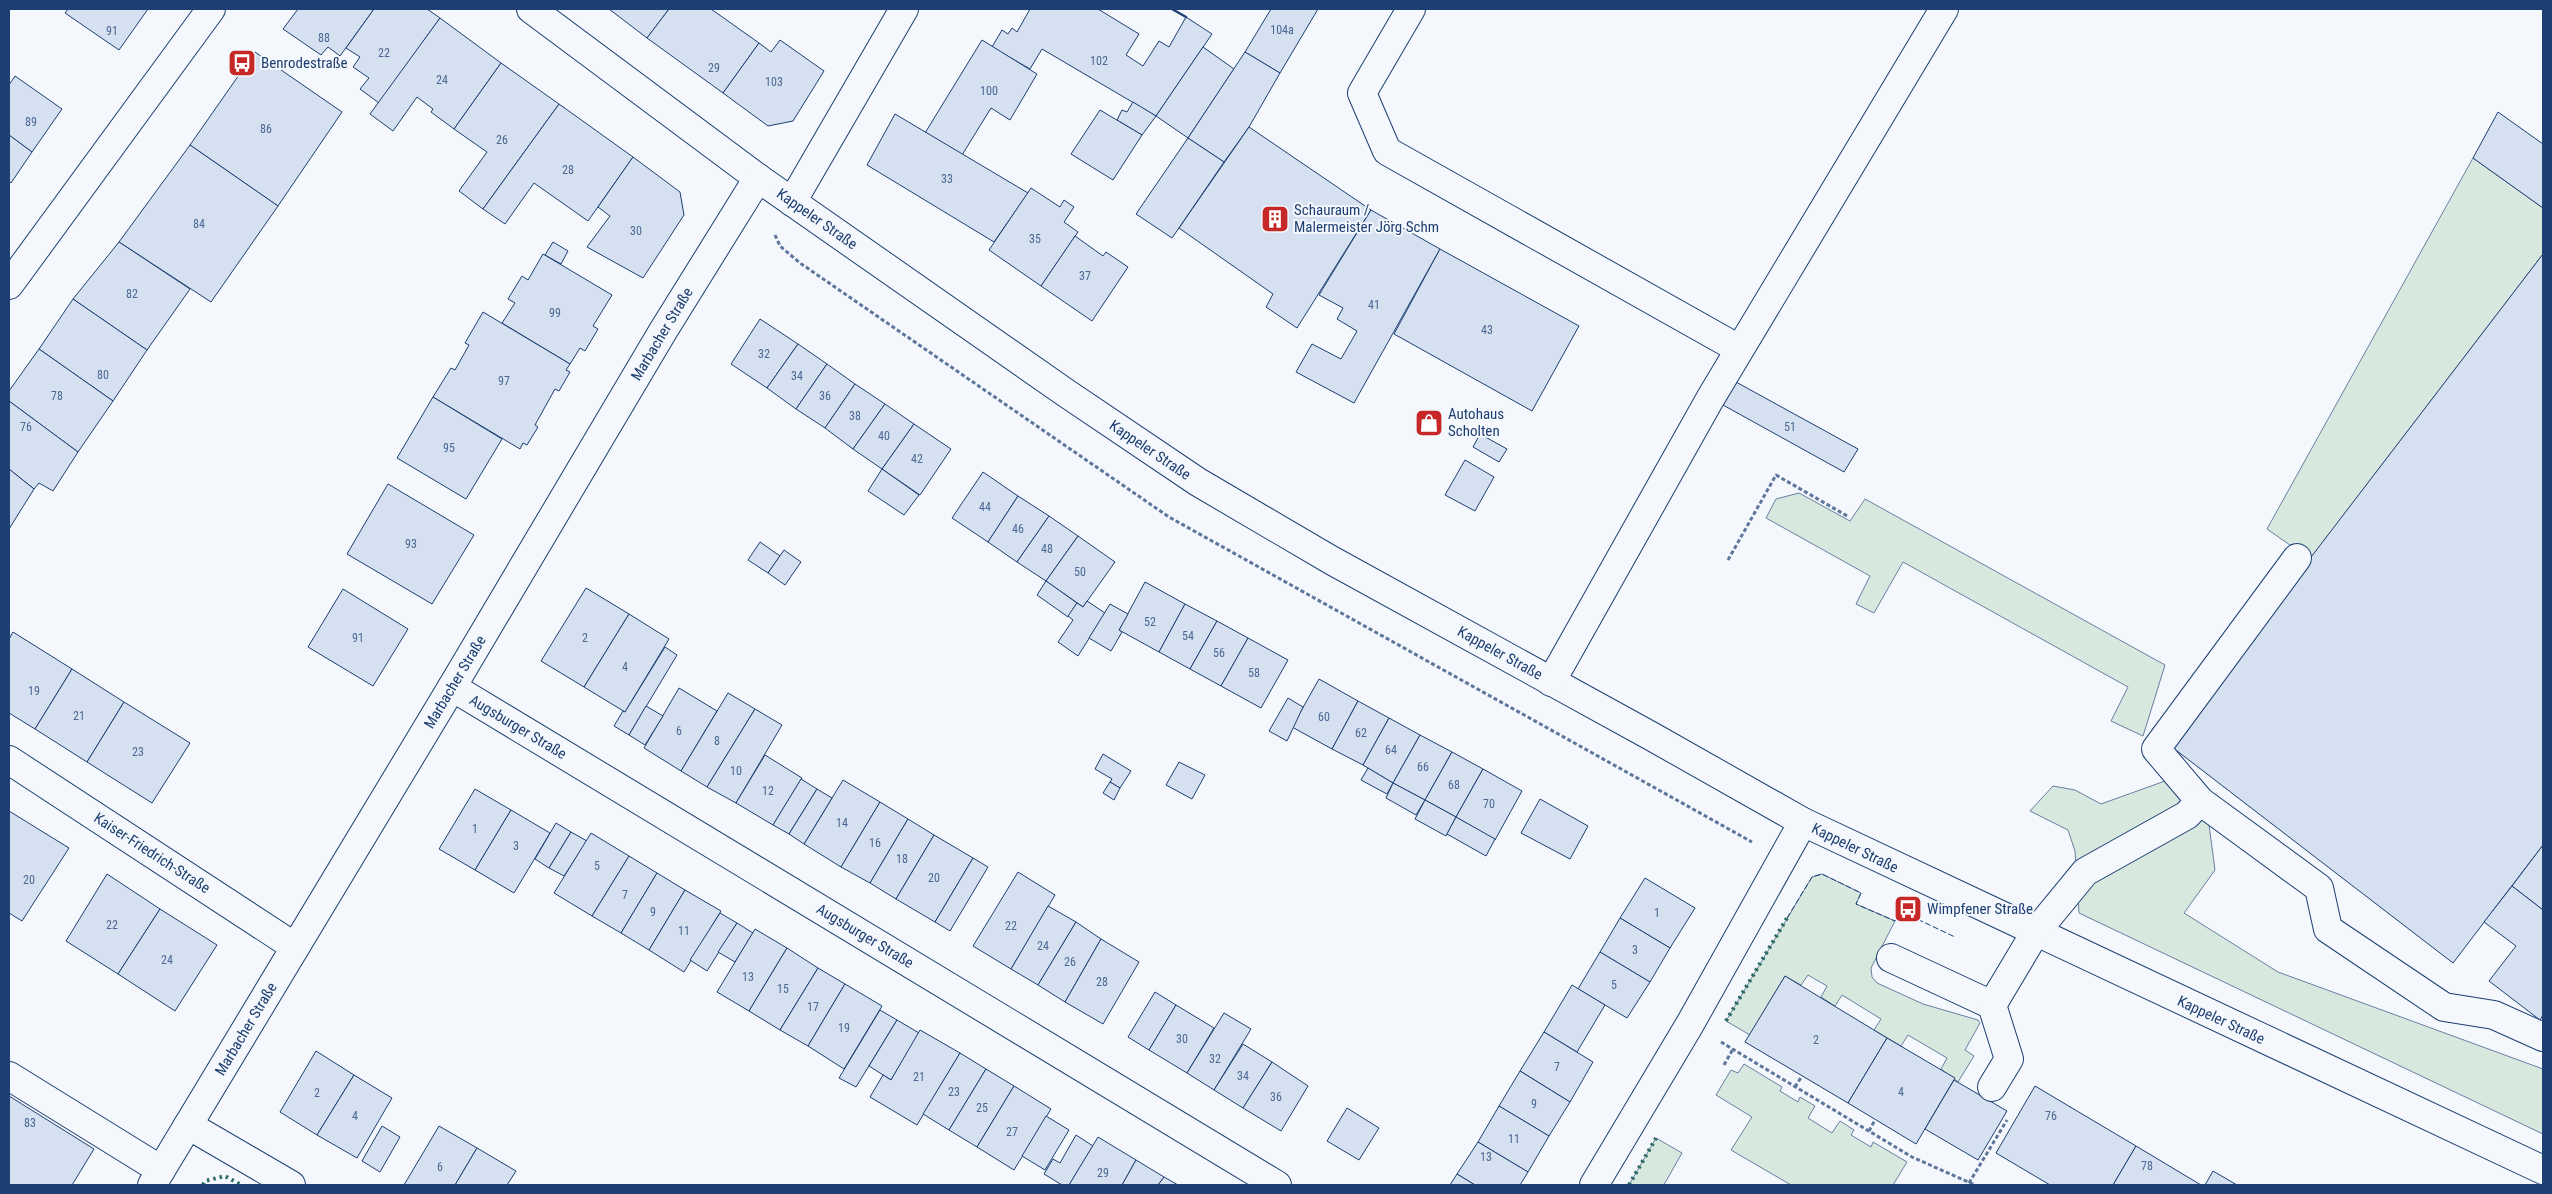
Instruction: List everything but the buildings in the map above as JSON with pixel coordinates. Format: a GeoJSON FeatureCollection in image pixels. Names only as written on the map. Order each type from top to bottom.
{"type":"FeatureCollection","features":[{"type":"Feature","properties":{"kind":"street"},"geometry":{"type":"LineString","coordinates":[[9,285],[211,9]]}},
{"type":"Feature","properties":{"kind":"street","name":"Kappeler Straße"},"geometry":{"type":"LineString","coordinates":[[531,9],[758,178],[1198,482],[1331,560],[1803,822],[2035,933],[2543,1170]]}},
{"type":"Feature","properties":{"kind":"street"},"geometry":{"type":"LineString","coordinates":[[792,202],[904,9]]}},
{"type":"Feature","properties":{"kind":"street"},"geometry":{"type":"LineString","coordinates":[[1411,9],[1362,93],[1387,151],[1739,349]]}},
{"type":"Feature","properties":{"kind":"street"},"geometry":{"type":"LineString","coordinates":[[1551,682],[1739,349],[1944,9]]}},
{"type":"Feature","properties":{"kind":"street","name":"Marbacher Straße"},"geometry":{"type":"LineString","coordinates":[[156,1178],[452,687],[663,331],[758,178]]}},
{"type":"Feature","properties":{"kind":"street"},"geometry":{"type":"LineString","coordinates":[[2297,558],[2156,749],[2200,801],[2319,888],[2328,929],[2444,1007],[2494,1015],[2543,1037]]}},
{"type":"Feature","properties":{"kind":"street","name":"Augsburger Straße"},"geometry":{"type":"LineString","coordinates":[[452,687],[1277,1185]]}},
{"type":"Feature","properties":{"kind":"street","name":"Kaiser-Friedrich-Straße"},"geometry":{"type":"LineString","coordinates":[[9,760],[295,947]]}},
{"type":"Feature","properties":{"kind":"street"},"geometry":{"type":"LineString","coordinates":[[1992,1005],[2035,933],[2085,872],[2187,815],[2200,801]]}},
{"type":"Feature","properties":{"kind":"street"},"geometry":{"type":"LineString","coordinates":[[1594,1185],[1690,1024],[1803,822]]}},
{"type":"Feature","properties":{"kind":"street"},"geometry":{"type":"LineString","coordinates":[[1891,958],[1992,1005],[2009,1059],[1992,1086]]}},
{"type":"Feature","properties":{"kind":"street"},"geometry":{"type":"LineString","coordinates":[[9,1076],[156,1178]]}},
{"type":"Feature","properties":{"kind":"street"},"geometry":{"type":"LineString","coordinates":[[188,1125],[291,1185]]}},
{"type":"Feature","properties":{"kind":"path"},"geometry":{"type":"LineString","coordinates":[[1728,560],[1776,475],[1849,517]]}},
{"type":"Feature","properties":{"kind":"path"},"geometry":{"type":"LineString","coordinates":[[1580,746],[1756,844]]}},
{"type":"Feature","properties":{"kind":"path"},"geometry":{"type":"LineString","coordinates":[[1690,1024],[1912,1157],[1975,1185]]}},
{"type":"Feature","properties":{"kind":"path"},"geometry":{"type":"LineString","coordinates":[[1724,1065],[1733,1049]]}},
{"type":"Feature","properties":{"kind":"path"},"geometry":{"type":"LineString","coordinates":[[1795,1087],[1802,1076]]}},
{"type":"Feature","properties":{"kind":"path"},"geometry":{"type":"LineString","coordinates":[[1869,1131],[1875,1120]]}},
{"type":"Feature","properties":{"kind":"shaded area"},"geometry":{"type":"Polygon","coordinates":[[[2473,158],[2543,208],[2543,254],[2310,559],[2267,529],[2473,158]]]}},
{"type":"Feature","properties":{"kind":"shaded area"},"geometry":{"type":"Polygon","coordinates":[[[1799,493],[1850,521],[1865,499],[2165,665],[2143,736],[2111,721],[2128,687],[1903,562],[1874,613],[1856,604],[1870,576],[1766,518],[1776,499],[1799,493]]]}},
{"type":"Feature","properties":{"kind":"shaded area"},"geometry":{"type":"Polygon","coordinates":[[[2165,781],[2209,825],[2215,870],[2184,913],[2278,972],[2543,1069],[2543,1134],[2079,913],[2075,851],[2068,830],[2030,811],[2053,786],[2075,790],[2101,804],[2165,781]]]}},
{"type":"Feature","properties":{"kind":"shaded area"},"geometry":{"type":"Polygon","coordinates":[[[1822,874],[1861,893],[1856,904],[1895,921],[1871,968],[1872,977],[1877,983],[1923,1004],[1978,1020],[1980,1023],[1965,1050],[1974,1056],[1958,1082],[1941,1069],[1947,1058],[1908,1035],[1901,1046],[1874,1030],[1881,1019],[1842,995],[1835,1006],[1821,997],[1827,986],[1808,975],[1801,985],[1785,976],[1750,1035],[1726,1021],[1812,877],[1822,874]]]}},
{"type":"Feature","properties":{"kind":"shaded area"},"geometry":{"type":"Polygon","coordinates":[[[1744,1064],[1782,1087],[1780,1091],[1798,1102],[1800,1097],[1815,1106],[1808,1118],[1832,1133],[1840,1121],[1854,1130],[1851,1135],[1871,1147],[1873,1142],[1907,1162],[1893,1185],[1791,1185],[1731,1150],[1752,1117],[1716,1095],[1731,1070],[1738,1073],[1744,1064]]]}},
{"type":"Feature","properties":{"kind":"shaded area"},"geometry":{"type":"Polygon","coordinates":[[[1656,1138],[1682,1153],[1665,1183],[1663,1185],[1629,1185],[1656,1138]]]}},
{"type":"Feature","properties":{"kind":"hedge"},"geometry":{"type":"LineString","coordinates":[[1726,1021],[1787,918]]}},
{"type":"Feature","properties":{"kind":"hedge"},"geometry":{"type":"LineString","coordinates":[[1629,1185],[1656,1138]]}},
{"type":"Feature","properties":{"kind":"hedge"},"geometry":{"type":"LineString","coordinates":[[203,1185],[205,1181],[225,1176],[241,1185]]}},
{"type":"Feature","properties":{"kind":"fence"},"geometry":{"type":"LineString","coordinates":[[1787,918],[1812,877],[1822,874],[1861,893],[1856,904],[1895,921],[1900,911],[1955,937]]}},
{"type":"Feature","properties":{"kind":"wall"},"geometry":{"type":"LineString","coordinates":[[1172,9],[1186,17]]}},
{"type":"Feature","properties":{"kind":"place","name":"Benrodestraße"},"geometry":{"type":"Point","coordinates":[242,63]}},
{"type":"Feature","properties":{"kind":"place","name":"Schauraum / Malermeister Jörg Schm"},"geometry":{"type":"Point","coordinates":[1275,219]}},
{"type":"Feature","properties":{"kind":"place","name":"Autohaus Scholten"},"geometry":{"type":"Point","coordinates":[1429,423]}},
{"type":"Feature","properties":{"kind":"place","name":"Wimpfener Straße"},"geometry":{"type":"Point","coordinates":[1908,909]}}]}
